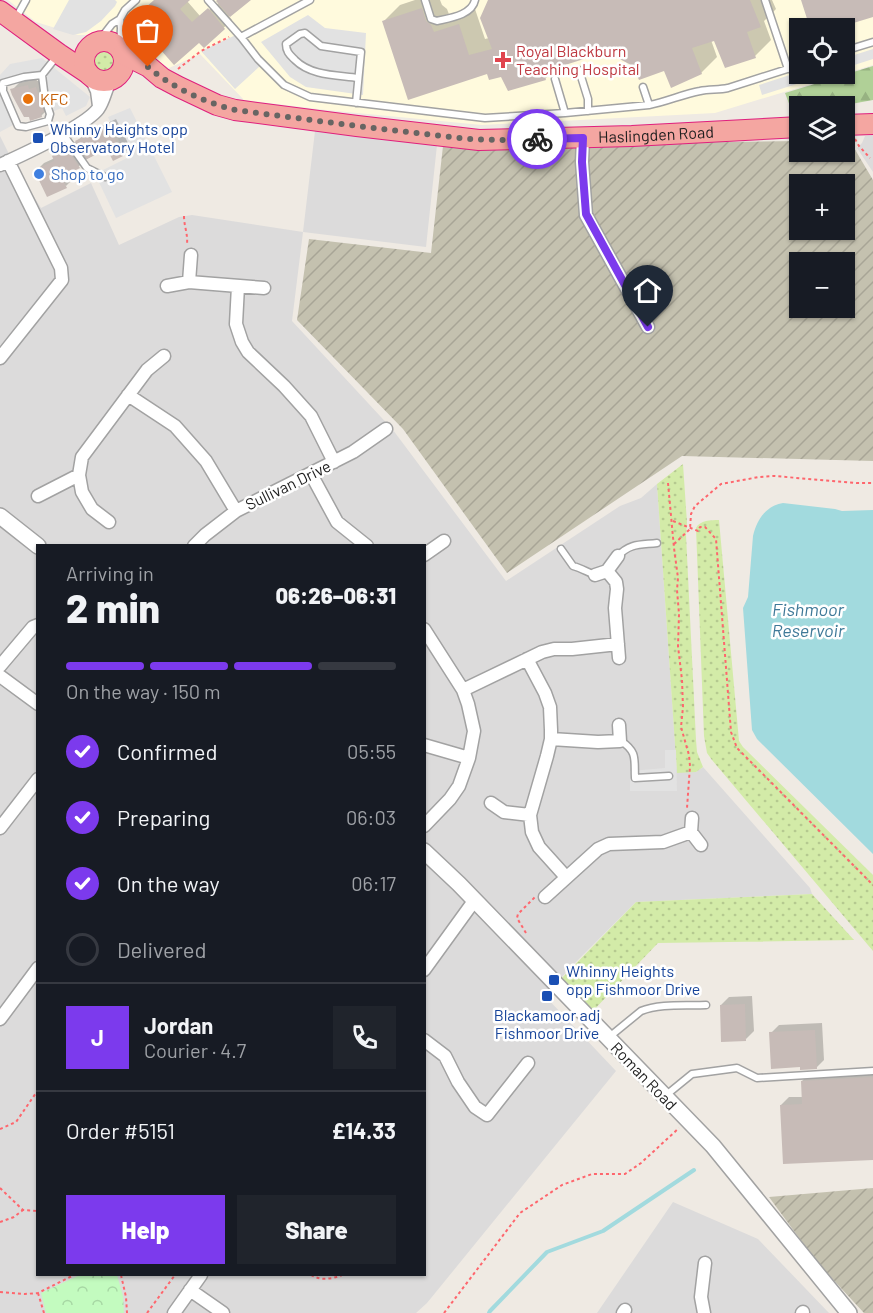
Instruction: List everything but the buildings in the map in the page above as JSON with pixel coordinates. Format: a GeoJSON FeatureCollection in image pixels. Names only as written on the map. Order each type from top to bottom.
{"type":"FeatureCollection","features":[{"type":"Feature","properties":{"kind":"highway"},"geometry":{"type":"LineString","coordinates":[[7,16],[58,49],[89,75],[99,80],[106,81],[115,78],[124,66],[121,51],[110,42],[58,49]]}},
{"type":"Feature","properties":{"kind":"highway"},"geometry":{"type":"LineString","coordinates":[[89,75],[85,68],[85,54],[95,44]]}},
{"type":"Feature","properties":{"kind":"highway","name":"Haslingden Road"},"geometry":{"type":"LineString","coordinates":[[121,51],[163,79],[217,105],[251,112],[368,128],[479,140],[583,138],[789,128]]}},
{"type":"Feature","properties":{"kind":"highway","name":"Haslingden Road"},"geometry":{"type":"LineString","coordinates":[[115,78],[130,75],[163,79]]}},
{"type":"Feature","properties":{"kind":"highway"},"geometry":{"type":"LineString","coordinates":[[855,125],[873,124]]}},
{"type":"Feature","properties":{"kind":"street"},"geometry":{"type":"LineString","coordinates":[[89,75],[95,85],[99,106]]}},
{"type":"Feature","properties":{"kind":"street"},"geometry":{"type":"LineString","coordinates":[[0,358],[62,280],[61,267],[4,163],[84,121],[98,109],[107,87],[115,78]]}},
{"type":"Feature","properties":{"kind":"street"},"geometry":{"type":"LineString","coordinates":[[583,138],[582,162],[586,214],[648,327]]}},
{"type":"Feature","properties":{"kind":"street"},"geometry":{"type":"LineString","coordinates":[[189,282],[190,255]]}},
{"type":"Feature","properties":{"kind":"street"},"geometry":{"type":"LineString","coordinates":[[167,286],[189,282],[264,288]]}},
{"type":"Feature","properties":{"kind":"street"},"geometry":{"type":"LineString","coordinates":[[238,286],[236,324],[242,342],[248,352],[284,386],[311,416],[334,462]]}},
{"type":"Feature","properties":{"kind":"street"},"geometry":{"type":"LineString","coordinates":[[109,522],[92,509],[82,492],[79,475],[82,457],[147,370],[164,356]]}},
{"type":"Feature","properties":{"kind":"street"},"geometry":{"type":"LineString","coordinates":[[128,395],[174,426],[206,461],[236,511]]}},
{"type":"Feature","properties":{"kind":"street","name":"Sullivan Drive"},"geometry":{"type":"LineString","coordinates":[[196,544],[236,511],[353,452],[386,429]]}},
{"type":"Feature","properties":{"kind":"street"},"geometry":{"type":"LineString","coordinates":[[311,474],[337,522],[364,544]]}},
{"type":"Feature","properties":{"kind":"street"},"geometry":{"type":"LineString","coordinates":[[39,496],[79,475]]}},
{"type":"Feature","properties":{"kind":"street"},"geometry":{"type":"LineString","coordinates":[[0,516],[36,544]]}},
{"type":"Feature","properties":{"kind":"street"},"geometry":{"type":"LineString","coordinates":[[426,554],[444,541]]}},
{"type":"Feature","properties":{"kind":"street"},"geometry":{"type":"LineString","coordinates":[[595,575],[608,572],[618,556]]}},
{"type":"Feature","properties":{"kind":"street"},"geometry":{"type":"LineString","coordinates":[[608,572],[616,582],[615,608],[619,658]]}},
{"type":"Feature","properties":{"kind":"street"},"geometry":{"type":"LineString","coordinates":[[0,666],[36,626]]}},
{"type":"Feature","properties":{"kind":"street"},"geometry":{"type":"LineString","coordinates":[[426,631],[464,690],[474,731],[469,758],[459,786],[426,824]]}},
{"type":"Feature","properties":{"kind":"street"},"geometry":{"type":"LineString","coordinates":[[464,690],[542,652],[618,644]]}},
{"type":"Feature","properties":{"kind":"street"},"geometry":{"type":"LineString","coordinates":[[527,659],[550,707],[551,739],[530,815],[532,831],[544,854],[566,877]]}},
{"type":"Feature","properties":{"kind":"street"},"geometry":{"type":"LineString","coordinates":[[0,676],[36,703]]}},
{"type":"Feature","properties":{"kind":"street"},"geometry":{"type":"LineString","coordinates":[[551,739],[620,741],[619,725]]}},
{"type":"Feature","properties":{"kind":"street"},"geometry":{"type":"LineString","coordinates":[[426,746],[469,758]]}},
{"type":"Feature","properties":{"kind":"street"},"geometry":{"type":"LineString","coordinates":[[0,828],[36,782]]}},
{"type":"Feature","properties":{"kind":"street"},"geometry":{"type":"LineString","coordinates":[[491,803],[504,812],[530,815]]}},
{"type":"Feature","properties":{"kind":"street"},"geometry":{"type":"LineString","coordinates":[[692,818],[691,832],[701,844]]}},
{"type":"Feature","properties":{"kind":"street"},"geometry":{"type":"LineString","coordinates":[[545,897],[603,846],[663,842],[691,832]]}},
{"type":"Feature","properties":{"kind":"street","name":"Roman Road"},"geometry":{"type":"LineString","coordinates":[[426,853],[459,884],[713,1146],[849,1313]]}},
{"type":"Feature","properties":{"kind":"street"},"geometry":{"type":"LineString","coordinates":[[426,967],[474,901]]}},
{"type":"Feature","properties":{"kind":"street"},"geometry":{"type":"LineString","coordinates":[[0,1020],[36,971]]}},
{"type":"Feature","properties":{"kind":"street"},"geometry":{"type":"LineString","coordinates":[[426,1041],[446,1056],[458,1082],[475,1107],[487,1115],[528,1063]]}},
{"type":"Feature","properties":{"kind":"street"},"geometry":{"type":"LineString","coordinates":[[705,1263],[701,1297],[705,1313]]}},
{"type":"Feature","properties":{"kind":"street"},"geometry":{"type":"LineString","coordinates":[[174,1313],[200,1276]]}},
{"type":"Feature","properties":{"kind":"street"},"geometry":{"type":"LineString","coordinates":[[190,1290],[223,1313]]}},
{"type":"Feature","properties":{"kind":"lane"},"geometry":{"type":"LineString","coordinates":[[7,16],[26,0]]}},
{"type":"Feature","properties":{"kind":"lane"},"geometry":{"type":"LineString","coordinates":[[95,44],[136,0]]}},
{"type":"Feature","properties":{"kind":"lane"},"geometry":{"type":"LineString","coordinates":[[208,0],[258,59],[284,85],[310,97],[485,117],[565,113],[649,105],[700,90],[728,88],[788,69],[765,0]]}},
{"type":"Feature","properties":{"kind":"lane"},"geometry":{"type":"LineString","coordinates":[[239,35],[310,0]]}},
{"type":"Feature","properties":{"kind":"lane"},"geometry":{"type":"LineString","coordinates":[[424,0],[431,19],[437,21],[470,11],[475,0]]}},
{"type":"Feature","properties":{"kind":"lane"},"geometry":{"type":"LineString","coordinates":[[120,19],[121,51]]}},
{"type":"Feature","properties":{"kind":"lane"},"geometry":{"type":"LineString","coordinates":[[356,103],[361,52],[321,46],[305,33],[286,44],[288,53],[308,70],[358,78]]}},
{"type":"Feature","properties":{"kind":"lane"},"geometry":{"type":"LineString","coordinates":[[855,48],[873,42]]}},
{"type":"Feature","properties":{"kind":"lane"},"geometry":{"type":"LineString","coordinates":[[42,75],[24,77],[3,84],[3,91],[18,126],[26,128],[48,121],[50,114],[45,99],[42,75],[58,49]]}},
{"type":"Feature","properties":{"kind":"lane"},"geometry":{"type":"LineString","coordinates":[[579,70],[588,99],[588,111]]}},
{"type":"Feature","properties":{"kind":"lane"},"geometry":{"type":"LineString","coordinates":[[555,79],[565,113]]}},
{"type":"Feature","properties":{"kind":"lane"},"geometry":{"type":"LineString","coordinates":[[643,87],[649,105]]}},
{"type":"Feature","properties":{"kind":"lane"},"geometry":{"type":"LineString","coordinates":[[62,133],[87,168],[105,177]]}},
{"type":"Feature","properties":{"kind":"lane"},"geometry":{"type":"LineString","coordinates":[[618,556],[627,547],[657,543]]}},
{"type":"Feature","properties":{"kind":"lane"},"geometry":{"type":"LineString","coordinates":[[561,549],[573,566],[595,575]]}},
{"type":"Feature","properties":{"kind":"lane"},"geometry":{"type":"LineString","coordinates":[[620,741],[629,746],[634,755],[635,778],[669,776]]}},
{"type":"Feature","properties":{"kind":"lane"},"geometry":{"type":"LineString","coordinates":[[608,1039],[646,1009],[706,1005]]}},
{"type":"Feature","properties":{"kind":"lane"},"geometry":{"type":"LineString","coordinates":[[664,1097],[692,1074],[703,1072],[737,1068],[757,1078],[873,1071]]}},
{"type":"Feature","properties":{"kind":"path"},"geometry":{"type":"LineString","coordinates":[[163,79],[201,51],[239,35]]}},
{"type":"Feature","properties":{"kind":"path"},"geometry":{"type":"LineString","coordinates":[[859,146],[870,158]]}},
{"type":"Feature","properties":{"kind":"path"},"geometry":{"type":"LineString","coordinates":[[184,216],[190,255]]}},
{"type":"Feature","properties":{"kind":"path"},"geometry":{"type":"LineString","coordinates":[[674,544],[690,529],[691,514],[695,506],[721,484],[774,476],[873,483]]}},
{"type":"Feature","properties":{"kind":"path"},"geometry":{"type":"LineString","coordinates":[[669,483],[678,578],[678,656],[683,694],[681,727],[690,765],[686,809],[692,818]]}},
{"type":"Feature","properties":{"kind":"path"},"geometry":{"type":"LineString","coordinates":[[673,521],[698,531],[705,527],[716,539],[731,732],[737,748],[873,885]]}},
{"type":"Feature","properties":{"kind":"path"},"geometry":{"type":"LineString","coordinates":[[526,935],[517,918],[518,915],[536,895],[545,897]]}},
{"type":"Feature","properties":{"kind":"path"},"geometry":{"type":"LineString","coordinates":[[0,1129],[16,1122],[36,1093]]}},
{"type":"Feature","properties":{"kind":"path"},"geometry":{"type":"LineString","coordinates":[[444,1313],[520,1213],[562,1185],[592,1174],[625,1174],[687,1120]]}},
{"type":"Feature","properties":{"kind":"path"},"geometry":{"type":"LineString","coordinates":[[0,1188],[23,1210],[36,1211]]}},
{"type":"Feature","properties":{"kind":"path"},"geometry":{"type":"LineString","coordinates":[[0,1222],[14,1217],[23,1210]]}},
{"type":"Feature","properties":{"kind":"path"},"geometry":{"type":"LineString","coordinates":[[0,1292],[38,1293],[72,1276]]}},
{"type":"Feature","properties":{"kind":"path"},"geometry":{"type":"LineString","coordinates":[[121,1276],[127,1313]]}},
{"type":"Feature","properties":{"kind":"path"},"geometry":{"type":"LineString","coordinates":[[147,1313],[174,1276]]}},
{"type":"Feature","properties":{"kind":"path"},"geometry":{"type":"LineString","coordinates":[[312,1276],[331,1280],[340,1276]]}},
{"type":"Feature","properties":{"kind":"path"},"geometry":{"type":"LineString","coordinates":[[38,1293],[44,1313]]}},
{"type":"Feature","properties":{"kind":"shaded area","name":"Royal Blackburn Teaching Hospital"},"geometry":{"type":"Polygon","coordinates":[[[8,0],[873,0],[873,65],[855,71],[855,18],[789,18],[789,84],[810,84],[715,113],[482,125],[244,100],[200,54],[169,68],[114,35],[78,35],[36,22],[8,0]]]}},
{"type":"Feature","properties":{"kind":"shaded area"},"geometry":{"type":"Polygon","coordinates":[[[69,0],[115,0],[117,2],[101,21],[86,32],[73,35],[53,29],[69,0]]]}},
{"type":"Feature","properties":{"kind":"shaded area"},"geometry":{"type":"Polygon","coordinates":[[[308,15],[325,28],[366,33],[363,95],[306,87],[290,77],[261,42],[308,15]]]}},
{"type":"Feature","properties":{"kind":"shaded area"},"geometry":{"type":"Polygon","coordinates":[[[238,34],[260,66],[235,89],[201,51],[238,34]]]}},
{"type":"Feature","properties":{"kind":"shaded area"},"geometry":{"type":"Polygon","coordinates":[[[873,49],[873,59],[855,65],[855,55],[873,49]]]}},
{"type":"Feature","properties":{"kind":"shaded area"},"geometry":{"type":"Polygon","coordinates":[[[42,58],[90,97],[86,106],[66,116],[62,108],[54,111],[50,94],[37,79],[0,88],[0,75],[10,64],[42,58]]]}},
{"type":"Feature","properties":{"kind":"shaded area"},"geometry":{"type":"Polygon","coordinates":[[[789,75],[789,84],[797,84],[762,95],[759,85],[789,75]]]}},
{"type":"Feature","properties":{"kind":"shaded area"},"geometry":{"type":"Polygon","coordinates":[[[0,94],[13,125],[0,132],[0,94]]]}},
{"type":"Feature","properties":{"kind":"shaded area"},"geometry":{"type":"Polygon","coordinates":[[[130,108],[172,192],[116,218],[95,174],[127,158],[108,117],[130,108]]]}},
{"type":"Feature","properties":{"kind":"shaded area"},"geometry":{"type":"Polygon","coordinates":[[[315,131],[437,145],[426,247],[303,232],[315,131]]]}},
{"type":"Feature","properties":{"kind":"shaded area"},"geometry":{"type":"Polygon","coordinates":[[[873,135],[873,172],[857,148],[865,136],[873,135]]]}},
{"type":"Feature","properties":{"kind":"shaded area"},"geometry":{"type":"Polygon","coordinates":[[[0,136],[15,166],[41,208],[91,183],[119,245],[179,217],[192,215],[303,232],[292,321],[393,430],[506,581],[620,506],[641,498],[657,484],[677,772],[696,772],[703,767],[810,888],[812,894],[636,902],[570,968],[545,996],[616,1071],[427,1303],[416,1313],[0,1313],[0,136]]]}},
{"type":"Feature","properties":{"kind":"shaded area"},"geometry":{"type":"Polygon","coordinates":[[[789,141],[789,162],[855,162],[855,149],[873,180],[873,461],[682,456],[507,573],[403,429],[297,320],[309,239],[431,253],[443,146],[789,141]]]}},
{"type":"Feature","properties":{"kind":"shaded area"},"geometry":{"type":"Polygon","coordinates":[[[665,750],[676,750],[677,791],[630,791],[630,771],[665,768],[665,750]]]}},
{"type":"Feature","properties":{"kind":"shaded area"},"geometry":{"type":"Polygon","coordinates":[[[873,1188],[873,1313],[864,1313],[816,1261],[769,1197],[873,1188]]]}},
{"type":"Feature","properties":{"kind":"shaded area"},"geometry":{"type":"Polygon","coordinates":[[[673,1202],[758,1239],[829,1313],[597,1313],[673,1202]]]}},
{"type":"Feature","properties":{"kind":"green space"},"geometry":{"type":"Polygon","coordinates":[[[105,47],[115,51],[119,61],[115,71],[105,75],[95,71],[91,61],[95,51],[105,47]]]}},
{"type":"Feature","properties":{"kind":"green space"},"geometry":{"type":"Polygon","coordinates":[[[873,66],[873,100],[855,103],[855,96],[789,96],[789,104],[785,93],[814,84],[855,84],[855,72],[873,66]]]}},
{"type":"Feature","properties":{"kind":"green space"},"geometry":{"type":"Polygon","coordinates":[[[683,464],[696,740],[697,752],[703,767],[696,772],[677,773],[657,484],[683,464]]]}},
{"type":"Feature","properties":{"kind":"green space"},"geometry":{"type":"Polygon","coordinates":[[[719,520],[739,741],[873,875],[873,951],[707,753],[704,736],[696,528],[703,522],[719,520]]]}},
{"type":"Feature","properties":{"kind":"green space"},"geometry":{"type":"Polygon","coordinates":[[[812,894],[854,940],[658,943],[589,1015],[557,983],[636,902],[812,894]]]}},
{"type":"Feature","properties":{"kind":"green space"},"geometry":{"type":"Polygon","coordinates":[[[78,1276],[117,1276],[123,1296],[124,1313],[46,1313],[41,1293],[78,1276]]]}},
{"type":"Feature","properties":{"kind":"water","name":"Fishmoor Reservoir"},"geometry":{"type":"Polygon","coordinates":[[[783,503],[842,511],[873,510],[873,854],[757,739],[752,730],[743,608],[748,597],[755,530],[767,510],[783,503]]]}},
{"type":"Feature","properties":{"kind":"waterway"},"geometry":{"type":"LineString","coordinates":[[489,1313],[547,1252],[603,1231],[694,1170]]}},
{"type":"Feature","properties":{"kind":"way so far"},"geometry":{"type":"LineString","coordinates":[[148,67],[179,87],[217,105],[235,110],[467,139],[537,139]]}},
{"type":"Feature","properties":{"kind":"place","name":"Royal Blackburn Teaching Hospital"},"geometry":{"type":"Point","coordinates":[503,60]}},
{"type":"Feature","properties":{"kind":"place","name":"KFC"},"geometry":{"type":"Point","coordinates":[28,99]}},
{"type":"Feature","properties":{"kind":"place","name":"Whinny Heights opp Observatory Hotel"},"geometry":{"type":"Point","coordinates":[38,138]}},
{"type":"Feature","properties":{"kind":"place","name":"Shop to go"},"geometry":{"type":"Point","coordinates":[39,174]}},
{"type":"Feature","properties":{"kind":"place","name":"Whinny Heights opp Fishmoor Drive"},"geometry":{"type":"Point","coordinates":[554,980]}},
{"type":"Feature","properties":{"kind":"place","name":"Blackamoor adj Fishmoor Drive"},"geometry":{"type":"Point","coordinates":[547,996]}},
{"type":"Feature","properties":{"kind":"route"},"geometry":{"type":"LineString","coordinates":[[537,139],[583,138],[582,162],[586,214],[648,327]]}}]}
